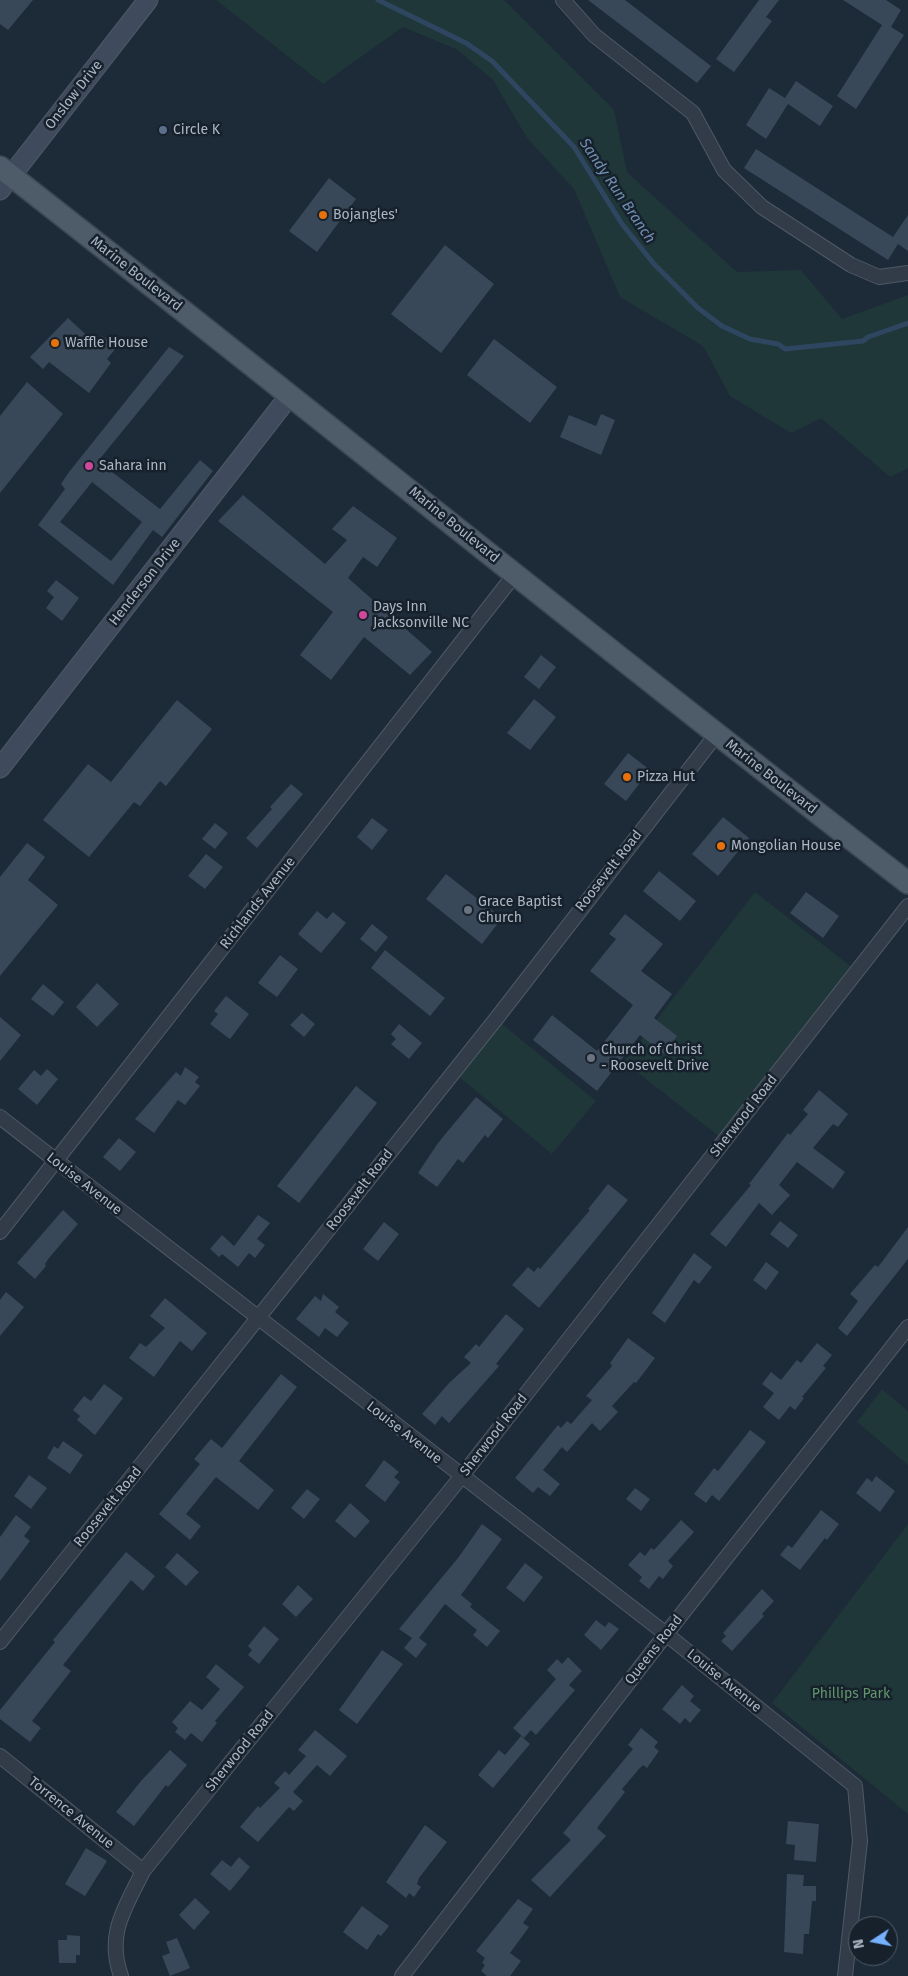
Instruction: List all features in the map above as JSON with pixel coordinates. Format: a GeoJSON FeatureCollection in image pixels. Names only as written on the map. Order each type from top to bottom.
{"type":"FeatureCollection","features":[{"type":"Feature","properties":{"kind":"main road","name":"Onslow Drive"},"geometry":{"type":"LineString","coordinates":[[4,178],[148,0]]}},
{"type":"Feature","properties":{"kind":"main road","name":"Marine Boulevard"},"geometry":{"type":"LineString","coordinates":[[4,178],[290,395],[716,735],[908,883]]}},
{"type":"Feature","properties":{"kind":"main road","name":"Henderson Drive"},"geometry":{"type":"LineString","coordinates":[[0,768],[290,395]]}},
{"type":"Feature","properties":{"kind":"street"},"geometry":{"type":"LineString","coordinates":[[563,0],[594,35],[693,113],[724,170],[762,207],[851,265],[879,277],[908,273]]}},
{"type":"Feature","properties":{"kind":"street","name":"Richlands Avenue"},"geometry":{"type":"LineString","coordinates":[[0,1232],[515,574]]}},
{"type":"Feature","properties":{"kind":"street","name":"Roosevelt Road"},"geometry":{"type":"LineString","coordinates":[[0,1642],[496,1019],[716,735]]}},
{"type":"Feature","properties":{"kind":"street","name":"Sherwood Road"},"geometry":{"type":"LineString","coordinates":[[122,1976],[116,1959],[116,1926],[143,1871],[461,1477],[908,906]]}},
{"type":"Feature","properties":{"kind":"street","name":"Louise Avenue"},"geometry":{"type":"LineString","coordinates":[[0,1117],[461,1477],[666,1634],[855,1786],[860,1841],[845,1976]]}},
{"type":"Feature","properties":{"kind":"street","name":"Queens Road"},"geometry":{"type":"LineString","coordinates":[[402,1976],[666,1634],[908,1327]]}},
{"type":"Feature","properties":{"kind":"street","name":"Torrence Avenue"},"geometry":{"type":"LineString","coordinates":[[0,1756],[143,1871]]}},
{"type":"Feature","properties":{"kind":"green space"},"geometry":{"type":"Polygon","coordinates":[[[216,0],[504,0],[614,110],[627,172],[737,272],[801,270],[842,319],[908,295],[908,468],[890,477],[821,418],[791,433],[730,396],[703,346],[620,297],[574,189],[527,138],[493,80],[456,49],[403,27],[323,84],[216,0]]]}},
{"type":"Feature","properties":{"kind":"green space"},"geometry":{"type":"Polygon","coordinates":[[[755,892],[857,971],[725,1141],[624,1062],[755,892]]]}},
{"type":"Feature","properties":{"kind":"green space"},"geometry":{"type":"Polygon","coordinates":[[[496,1019],[596,1101],[552,1154],[453,1072],[496,1019]]]}},
{"type":"Feature","properties":{"kind":"green space"},"geometry":{"type":"Polygon","coordinates":[[[882,1389],[908,1411],[908,1465],[857,1422],[882,1389]]]}},
{"type":"Feature","properties":{"kind":"green space","name":"Phillips Park"},"geometry":{"type":"Polygon","coordinates":[[[908,1524],[908,1814],[772,1703],[908,1524]]]}},
{"type":"Feature","properties":{"kind":"building"},"geometry":{"type":"Polygon","coordinates":[[[0,0],[33,0],[8,30],[0,24],[0,0]]]}},
{"type":"Feature","properties":{"kind":"building"},"geometry":{"type":"Polygon","coordinates":[[[588,0],[625,0],[711,66],[697,83],[588,0]]]}},
{"type":"Feature","properties":{"kind":"building"},"geometry":{"type":"Polygon","coordinates":[[[759,0],[779,0],[766,17],[772,21],[734,72],[716,59],[759,0]]]}},
{"type":"Feature","properties":{"kind":"building"},"geometry":{"type":"Polygon","coordinates":[[[843,0],[886,0],[901,10],[891,27],[904,35],[856,109],[837,96],[882,25],[843,0]]]}},
{"type":"Feature","properties":{"kind":"building"},"geometry":{"type":"Polygon","coordinates":[[[796,81],[833,106],[820,126],[788,104],[766,139],[746,125],[769,88],[785,98],[796,81]]]}},
{"type":"Feature","properties":{"kind":"building"},"geometry":{"type":"Polygon","coordinates":[[[756,149],[893,237],[908,215],[908,251],[898,244],[888,260],[744,168],[756,149]]]}},
{"type":"Feature","properties":{"kind":"building","name":"Bojangles'"},"geometry":{"type":"Polygon","coordinates":[[[329,178],[356,199],[317,252],[289,231],[329,178]]]}},
{"type":"Feature","properties":{"kind":"building"},"geometry":{"type":"Polygon","coordinates":[[[445,245],[494,284],[441,353],[391,314],[445,245]]]}},
{"type":"Feature","properties":{"kind":"building"},"geometry":{"type":"Polygon","coordinates":[[[68,318],[96,344],[102,336],[117,347],[107,359],[111,363],[89,393],[49,362],[43,369],[30,357],[68,318]]]}},
{"type":"Feature","properties":{"kind":"building"},"geometry":{"type":"Polygon","coordinates":[[[494,339],[557,387],[530,423],[467,375],[494,339]]]}},
{"type":"Feature","properties":{"kind":"building","name":"Sahara inn"},"geometry":{"type":"Polygon","coordinates":[[[169,347],[184,356],[98,461],[160,509],[200,460],[213,471],[162,537],[153,530],[113,585],[38,525],[65,489],[61,484],[169,347]],[[92,482],[60,522],[111,561],[142,522],[92,482]]]}},
{"type":"Feature","properties":{"kind":"building"},"geometry":{"type":"Polygon","coordinates":[[[27,382],[63,414],[0,493],[0,416],[27,382]]]}},
{"type":"Feature","properties":{"kind":"building"},"geometry":{"type":"Polygon","coordinates":[[[601,414],[615,420],[601,455],[560,437],[569,415],[596,426],[601,414]]]}},
{"type":"Feature","properties":{"kind":"building","name":"Days Inn Jacksonville NC"},"geometry":{"type":"Polygon","coordinates":[[[243,495],[325,564],[347,540],[332,529],[353,506],[397,538],[377,567],[363,557],[348,578],[432,652],[410,675],[364,637],[331,680],[300,655],[333,612],[218,521],[243,495]]]}},
{"type":"Feature","properties":{"kind":"building"},"geometry":{"type":"Polygon","coordinates":[[[56,580],[79,598],[62,621],[46,608],[54,597],[47,591],[56,580]]]}},
{"type":"Feature","properties":{"kind":"building"},"geometry":{"type":"Polygon","coordinates":[[[541,655],[556,667],[539,689],[524,677],[541,655]]]}},
{"type":"Feature","properties":{"kind":"building"},"geometry":{"type":"Polygon","coordinates":[[[534,699],[556,717],[530,750],[507,733],[534,699]]]}},
{"type":"Feature","properties":{"kind":"building"},"geometry":{"type":"Polygon","coordinates":[[[177,700],[212,729],[166,786],[160,781],[140,806],[134,802],[89,857],[43,820],[88,764],[111,782],[177,700]]]}},
{"type":"Feature","properties":{"kind":"building","name":"Pizza Hut"},"geometry":{"type":"Polygon","coordinates":[[[628,753],[650,770],[626,801],[604,784],[628,753]]]}},
{"type":"Feature","properties":{"kind":"building"},"geometry":{"type":"Polygon","coordinates":[[[291,784],[303,794],[257,848],[246,838],[291,784]]]}},
{"type":"Feature","properties":{"kind":"building","name":"Mongolian House"},"geometry":{"type":"Polygon","coordinates":[[[723,817],[749,838],[718,876],[692,854],[723,817]]]}},
{"type":"Feature","properties":{"kind":"building"},"geometry":{"type":"Polygon","coordinates":[[[372,818],[388,830],[372,850],[357,837],[372,818]]]}},
{"type":"Feature","properties":{"kind":"building"},"geometry":{"type":"Polygon","coordinates":[[[215,823],[228,833],[215,849],[202,839],[215,823]]]}},
{"type":"Feature","properties":{"kind":"building"},"geometry":{"type":"Polygon","coordinates":[[[27,843],[45,857],[28,880],[58,905],[0,976],[0,877],[27,843]]]}},
{"type":"Feature","properties":{"kind":"building"},"geometry":{"type":"Polygon","coordinates":[[[206,854],[223,867],[205,889],[188,876],[206,854]]]}},
{"type":"Feature","properties":{"kind":"building"},"geometry":{"type":"Polygon","coordinates":[[[659,871],[696,901],[680,921],[643,891],[659,871]]]}},
{"type":"Feature","properties":{"kind":"building"},"geometry":{"type":"Polygon","coordinates":[[[446,874],[502,918],[482,944],[426,899],[446,874]]]}},
{"type":"Feature","properties":{"kind":"building"},"geometry":{"type":"Polygon","coordinates":[[[806,892],[839,916],[823,938],[790,913],[806,892]]]}},
{"type":"Feature","properties":{"kind":"building"},"geometry":{"type":"Polygon","coordinates":[[[317,911],[327,919],[333,912],[346,923],[321,953],[298,934],[317,911]]]}},
{"type":"Feature","properties":{"kind":"building"},"geometry":{"type":"Polygon","coordinates":[[[625,914],[663,944],[641,971],[672,994],[654,1018],[677,1036],[664,1054],[640,1035],[597,1091],[533,1040],[552,1015],[597,1051],[633,1005],[590,971],[616,939],[609,934],[625,914]]]}},
{"type":"Feature","properties":{"kind":"building"},"geometry":{"type":"Polygon","coordinates":[[[372,924],[388,937],[376,952],[360,939],[372,924]]]}},
{"type":"Feature","properties":{"kind":"building"},"geometry":{"type":"Polygon","coordinates":[[[385,950],[445,998],[430,1016],[371,968],[385,950]]]}},
{"type":"Feature","properties":{"kind":"building"},"geometry":{"type":"Polygon","coordinates":[[[280,955],[298,969],[277,997],[258,983],[280,955]]]}},
{"type":"Feature","properties":{"kind":"building"},"geometry":{"type":"Polygon","coordinates":[[[97,983],[119,1004],[97,1027],[76,1007],[97,983]]]}},
{"type":"Feature","properties":{"kind":"building"},"geometry":{"type":"Polygon","coordinates":[[[43,984],[64,1002],[53,1016],[31,999],[43,984]]]}},
{"type":"Feature","properties":{"kind":"building"},"geometry":{"type":"Polygon","coordinates":[[[226,996],[249,1014],[230,1039],[210,1024],[218,1014],[214,1011],[226,996]]]}},
{"type":"Feature","properties":{"kind":"building"},"geometry":{"type":"Polygon","coordinates":[[[302,1013],[315,1024],[304,1037],[290,1025],[302,1013]]]}},
{"type":"Feature","properties":{"kind":"building"},"geometry":{"type":"Polygon","coordinates":[[[0,1017],[21,1035],[0,1061],[0,1017]]]}},
{"type":"Feature","properties":{"kind":"building"},"geometry":{"type":"Polygon","coordinates":[[[399,1024],[422,1043],[409,1059],[391,1044],[396,1039],[391,1034],[399,1024]]]}},
{"type":"Feature","properties":{"kind":"building"},"geometry":{"type":"Polygon","coordinates":[[[185,1067],[199,1077],[195,1082],[200,1086],[185,1105],[178,1100],[154,1133],[135,1119],[176,1072],[181,1076],[185,1067]]]}},
{"type":"Feature","properties":{"kind":"building"},"geometry":{"type":"Polygon","coordinates":[[[47,1069],[58,1079],[37,1105],[18,1089],[34,1070],[41,1076],[47,1069]]]}},
{"type":"Feature","properties":{"kind":"building"},"geometry":{"type":"Polygon","coordinates":[[[356,1086],[377,1103],[299,1203],[277,1186],[356,1086]]]}},
{"type":"Feature","properties":{"kind":"building"},"geometry":{"type":"Polygon","coordinates":[[[819,1090],[848,1114],[838,1127],[833,1124],[813,1148],[845,1172],[833,1189],[797,1162],[779,1185],[790,1195],[772,1215],[759,1203],[726,1247],[710,1234],[751,1185],[749,1184],[788,1133],[790,1135],[808,1114],[803,1110],[819,1090]]]}},
{"type":"Feature","properties":{"kind":"building"},"geometry":{"type":"Polygon","coordinates":[[[476,1097],[503,1119],[488,1138],[485,1135],[463,1163],[458,1159],[437,1187],[418,1173],[438,1143],[476,1097]]]}},
{"type":"Feature","properties":{"kind":"building"},"geometry":{"type":"Polygon","coordinates":[[[119,1138],[136,1152],[120,1171],[103,1157],[119,1138]]]}},
{"type":"Feature","properties":{"kind":"building"},"geometry":{"type":"Polygon","coordinates":[[[608,1184],[628,1200],[539,1308],[512,1285],[528,1267],[534,1272],[538,1267],[540,1269],[590,1210],[588,1209],[608,1184]]]}},
{"type":"Feature","properties":{"kind":"building"},"geometry":{"type":"Polygon","coordinates":[[[63,1210],[78,1224],[49,1258],[45,1264],[46,1266],[35,1279],[17,1263],[63,1210]]]}},
{"type":"Feature","properties":{"kind":"building"},"geometry":{"type":"Polygon","coordinates":[[[258,1215],[270,1223],[257,1239],[265,1245],[255,1258],[249,1253],[238,1267],[222,1254],[219,1257],[210,1249],[222,1235],[234,1246],[258,1215]]]}},
{"type":"Feature","properties":{"kind":"building"},"geometry":{"type":"Polygon","coordinates":[[[780,1221],[798,1235],[788,1248],[770,1234],[780,1221]]]}},
{"type":"Feature","properties":{"kind":"building"},"geometry":{"type":"Polygon","coordinates":[[[384,1222],[399,1234],[378,1261],[363,1249],[384,1222]]]}},
{"type":"Feature","properties":{"kind":"building"},"geometry":{"type":"Polygon","coordinates":[[[908,1227],[908,1259],[847,1336],[838,1328],[858,1301],[850,1294],[875,1265],[878,1267],[908,1227]]]}},
{"type":"Feature","properties":{"kind":"building"},"geometry":{"type":"Polygon","coordinates":[[[694,1253],[712,1267],[699,1284],[694,1280],[665,1323],[652,1313],[694,1253]]]}},
{"type":"Feature","properties":{"kind":"building"},"geometry":{"type":"Polygon","coordinates":[[[766,1262],[779,1272],[766,1290],[753,1280],[766,1262]]]}},
{"type":"Feature","properties":{"kind":"building"},"geometry":{"type":"Polygon","coordinates":[[[6,1292],[24,1307],[0,1336],[0,1300],[6,1292]]]}},
{"type":"Feature","properties":{"kind":"building"},"geometry":{"type":"Polygon","coordinates":[[[323,1294],[339,1307],[335,1312],[349,1323],[337,1337],[325,1328],[319,1337],[296,1319],[315,1296],[321,1301],[323,1294]]]}},
{"type":"Feature","properties":{"kind":"building"},"geometry":{"type":"Polygon","coordinates":[[[165,1298],[207,1333],[192,1351],[180,1341],[154,1377],[129,1358],[140,1343],[146,1347],[165,1328],[150,1316],[165,1298]]]}},
{"type":"Feature","properties":{"kind":"building"},"geometry":{"type":"Polygon","coordinates":[[[506,1314],[524,1329],[496,1364],[499,1366],[449,1423],[442,1416],[435,1425],[422,1414],[449,1383],[471,1363],[464,1357],[476,1344],[479,1347],[506,1314]]]}},
{"type":"Feature","properties":{"kind":"building"},"geometry":{"type":"Polygon","coordinates":[[[628,1338],[655,1358],[636,1383],[634,1382],[612,1406],[618,1412],[600,1431],[592,1423],[567,1452],[562,1447],[543,1470],[560,1484],[550,1496],[538,1487],[533,1493],[515,1478],[558,1425],[561,1428],[567,1421],[571,1424],[592,1400],[586,1396],[612,1366],[610,1363],[628,1338]]]}},
{"type":"Feature","properties":{"kind":"building"},"geometry":{"type":"Polygon","coordinates":[[[817,1343],[832,1355],[823,1366],[826,1368],[802,1397],[804,1398],[795,1410],[790,1406],[779,1420],[763,1407],[774,1393],[762,1384],[771,1372],[781,1380],[797,1360],[801,1363],[817,1343]]]}},
{"type":"Feature","properties":{"kind":"building"},"geometry":{"type":"Polygon","coordinates":[[[281,1374],[297,1387],[239,1461],[274,1490],[258,1510],[216,1477],[186,1514],[201,1526],[190,1540],[159,1514],[200,1464],[194,1459],[211,1439],[222,1448],[281,1374]]]}},
{"type":"Feature","properties":{"kind":"building"},"geometry":{"type":"Polygon","coordinates":[[[104,1384],[123,1398],[95,1435],[77,1420],[80,1416],[73,1410],[84,1396],[91,1401],[104,1384]]]}},
{"type":"Feature","properties":{"kind":"building"},"geometry":{"type":"Polygon","coordinates":[[[750,1430],[766,1442],[719,1501],[712,1495],[706,1503],[694,1494],[714,1468],[718,1471],[750,1430]]]}},
{"type":"Feature","properties":{"kind":"building"},"geometry":{"type":"Polygon","coordinates":[[[63,1441],[83,1455],[70,1474],[47,1458],[54,1446],[58,1449],[63,1441]]]}},
{"type":"Feature","properties":{"kind":"building"},"geometry":{"type":"Polygon","coordinates":[[[384,1460],[399,1472],[394,1477],[400,1482],[385,1502],[365,1486],[384,1460]]]}},
{"type":"Feature","properties":{"kind":"building"},"geometry":{"type":"Polygon","coordinates":[[[29,1475],[47,1488],[31,1509],[14,1496],[29,1475]]]}},
{"type":"Feature","properties":{"kind":"building"},"geometry":{"type":"Polygon","coordinates":[[[876,1476],[895,1491],[880,1512],[856,1493],[867,1478],[872,1482],[876,1476]]]}},
{"type":"Feature","properties":{"kind":"building"},"geometry":{"type":"Polygon","coordinates":[[[635,1488],[650,1499],[641,1511],[626,1499],[635,1488]]]}},
{"type":"Feature","properties":{"kind":"building"},"geometry":{"type":"Polygon","coordinates":[[[307,1489],[320,1499],[304,1519],[291,1508],[307,1489]]]}},
{"type":"Feature","properties":{"kind":"building"},"geometry":{"type":"Polygon","coordinates":[[[350,1503],[370,1521],[355,1538],[335,1521],[350,1503]]]}},
{"type":"Feature","properties":{"kind":"building"},"geometry":{"type":"Polygon","coordinates":[[[821,1510],[839,1524],[827,1540],[825,1538],[800,1570],[780,1555],[788,1545],[792,1548],[821,1510]]]}},
{"type":"Feature","properties":{"kind":"building"},"geometry":{"type":"Polygon","coordinates":[[[16,1515],[31,1527],[24,1536],[30,1541],[0,1581],[0,1537],[16,1515]]]}},
{"type":"Feature","properties":{"kind":"building"},"geometry":{"type":"Polygon","coordinates":[[[681,1520],[694,1532],[668,1561],[673,1566],[663,1579],[659,1576],[649,1589],[639,1581],[642,1577],[628,1565],[640,1552],[645,1556],[651,1548],[654,1550],[681,1520]]]}},
{"type":"Feature","properties":{"kind":"building"},"geometry":{"type":"Polygon","coordinates":[[[482,1524],[502,1539],[461,1595],[472,1604],[470,1607],[500,1631],[487,1647],[473,1635],[477,1630],[445,1604],[419,1638],[427,1644],[416,1658],[404,1648],[412,1638],[399,1629],[458,1558],[482,1524]]]}},
{"type":"Feature","properties":{"kind":"building"},"geometry":{"type":"Polygon","coordinates":[[[126,1552],[155,1576],[143,1591],[131,1580],[63,1665],[71,1671],[32,1721],[41,1728],[30,1742],[0,1719],[0,1710],[55,1642],[53,1640],[126,1552]]]}},
{"type":"Feature","properties":{"kind":"building"},"geometry":{"type":"Polygon","coordinates":[[[177,1553],[199,1572],[186,1586],[165,1567],[177,1553]]]}},
{"type":"Feature","properties":{"kind":"building"},"geometry":{"type":"Polygon","coordinates":[[[525,1563],[543,1577],[524,1602],[506,1588],[525,1563]]]}},
{"type":"Feature","properties":{"kind":"building"},"geometry":{"type":"Polygon","coordinates":[[[298,1585],[313,1599],[296,1617],[282,1604],[298,1585]]]}},
{"type":"Feature","properties":{"kind":"building"},"geometry":{"type":"Polygon","coordinates":[[[762,1589],[774,1601],[762,1614],[764,1616],[732,1651],[721,1641],[726,1636],[723,1633],[762,1589]]]}},
{"type":"Feature","properties":{"kind":"building"},"geometry":{"type":"Polygon","coordinates":[[[596,1620],[605,1627],[609,1622],[619,1629],[601,1650],[584,1635],[596,1620]]]}},
{"type":"Feature","properties":{"kind":"building"},"geometry":{"type":"Polygon","coordinates":[[[264,1626],[279,1639],[259,1664],[248,1655],[252,1650],[248,1646],[264,1626]]]}},
{"type":"Feature","properties":{"kind":"building"},"geometry":{"type":"Polygon","coordinates":[[[382,1650],[403,1664],[357,1724],[339,1710],[382,1650]]]}},
{"type":"Feature","properties":{"kind":"building"},"geometry":{"type":"Polygon","coordinates":[[[568,1657],[582,1671],[569,1685],[575,1690],[536,1735],[531,1730],[524,1738],[513,1728],[556,1679],[547,1670],[557,1659],[562,1664],[568,1657]]]}},
{"type":"Feature","properties":{"kind":"building"},"geometry":{"type":"Polygon","coordinates":[[[216,1664],[244,1687],[215,1721],[217,1723],[202,1742],[191,1733],[185,1740],[175,1732],[178,1728],[172,1722],[190,1701],[202,1710],[220,1689],[206,1677],[216,1664]]]}},
{"type":"Feature","properties":{"kind":"building"},"geometry":{"type":"Polygon","coordinates":[[[682,1685],[694,1696],[690,1701],[701,1710],[690,1723],[685,1718],[680,1724],[662,1709],[682,1685]]]}},
{"type":"Feature","properties":{"kind":"building"},"geometry":{"type":"Polygon","coordinates":[[[641,1728],[658,1742],[654,1747],[659,1751],[647,1768],[643,1765],[622,1789],[625,1792],[597,1828],[606,1836],[550,1897],[531,1880],[571,1840],[563,1833],[633,1749],[628,1745],[641,1728]]]}},
{"type":"Feature","properties":{"kind":"building"},"geometry":{"type":"Polygon","coordinates":[[[315,1730],[347,1756],[330,1776],[317,1765],[293,1792],[303,1801],[294,1811],[289,1807],[258,1842],[240,1827],[258,1806],[260,1808],[280,1788],[274,1783],[285,1771],[289,1775],[306,1756],[298,1750],[315,1730]]]}},
{"type":"Feature","properties":{"kind":"building"},"geometry":{"type":"Polygon","coordinates":[[[521,1736],[530,1744],[493,1788],[478,1775],[499,1750],[505,1755],[521,1736]]]}},
{"type":"Feature","properties":{"kind":"building"},"geometry":{"type":"Polygon","coordinates":[[[170,1750],[187,1765],[168,1787],[166,1785],[134,1826],[116,1812],[141,1781],[170,1750]]]}},
{"type":"Feature","properties":{"kind":"building"},"geometry":{"type":"Polygon","coordinates":[[[788,1821],[819,1824],[816,1862],[794,1860],[795,1845],[786,1844],[788,1821]]]}},
{"type":"Feature","properties":{"kind":"building"},"geometry":{"type":"Polygon","coordinates":[[[425,1825],[447,1842],[419,1878],[417,1884],[421,1887],[414,1897],[409,1893],[406,1898],[386,1882],[425,1825]]]}},
{"type":"Feature","properties":{"kind":"building"},"geometry":{"type":"Polygon","coordinates":[[[86,1848],[107,1861],[85,1896],[65,1884],[86,1848]]]}},
{"type":"Feature","properties":{"kind":"building"},"geometry":{"type":"Polygon","coordinates":[[[239,1857],[250,1867],[230,1891],[210,1874],[222,1860],[231,1867],[239,1857]]]}},
{"type":"Feature","properties":{"kind":"building"},"geometry":{"type":"Polygon","coordinates":[[[787,1874],[804,1875],[803,1886],[816,1886],[816,1901],[812,1901],[809,1934],[804,1934],[803,1954],[784,1952],[787,1874]]]}},
{"type":"Feature","properties":{"kind":"building"},"geometry":{"type":"Polygon","coordinates":[[[195,1898],[210,1912],[194,1930],[179,1915],[195,1898]]]}},
{"type":"Feature","properties":{"kind":"building"},"geometry":{"type":"Polygon","coordinates":[[[518,1899],[533,1909],[523,1923],[529,1927],[510,1953],[521,1961],[510,1976],[487,1976],[481,1971],[485,1965],[482,1963],[485,1958],[476,1951],[518,1899]]]}},
{"type":"Feature","properties":{"kind":"building"},"geometry":{"type":"Polygon","coordinates":[[[362,1906],[389,1926],[381,1936],[378,1934],[367,1950],[343,1932],[362,1906]]]}},
{"type":"Feature","properties":{"kind":"building"},"geometry":{"type":"Polygon","coordinates":[[[67,1935],[80,1936],[80,1955],[76,1955],[76,1963],[59,1963],[58,1940],[67,1940],[67,1935]]]}},
{"type":"Feature","properties":{"kind":"building"},"geometry":{"type":"Polygon","coordinates":[[[177,1938],[190,1968],[170,1976],[162,1956],[170,1953],[166,1942],[177,1938]]]}},
{"type":"Feature","properties":{"kind":"waterway","name":"Sandy Run Branch"},"geometry":{"type":"LineString","coordinates":[[378,0],[466,43],[492,61],[574,147],[622,224],[654,264],[698,308],[722,326],[750,339],[778,344],[785,349],[863,341],[868,337],[908,323]]}},
{"type":"Feature","properties":{"kind":"place","name":"Circle K"},"geometry":{"type":"Point","coordinates":[163,130]}},
{"type":"Feature","properties":{"kind":"place","name":"Bojangles'"},"geometry":{"type":"Point","coordinates":[323,215]}},
{"type":"Feature","properties":{"kind":"place","name":"Waffle House"},"geometry":{"type":"Point","coordinates":[55,343]}},
{"type":"Feature","properties":{"kind":"place","name":"Sahara inn"},"geometry":{"type":"Point","coordinates":[89,466]}},
{"type":"Feature","properties":{"kind":"place","name":"Days Inn Jacksonville NC"},"geometry":{"type":"Point","coordinates":[363,615]}},
{"type":"Feature","properties":{"kind":"place","name":"Pizza Hut"},"geometry":{"type":"Point","coordinates":[627,777]}},
{"type":"Feature","properties":{"kind":"place","name":"Mongolian House"},"geometry":{"type":"Point","coordinates":[721,846]}},
{"type":"Feature","properties":{"kind":"place","name":"Grace Baptist Church"},"geometry":{"type":"Point","coordinates":[468,910]}},
{"type":"Feature","properties":{"kind":"place","name":"Church of Christ - Roosevelt Drive"},"geometry":{"type":"Point","coordinates":[591,1058]}}]}
